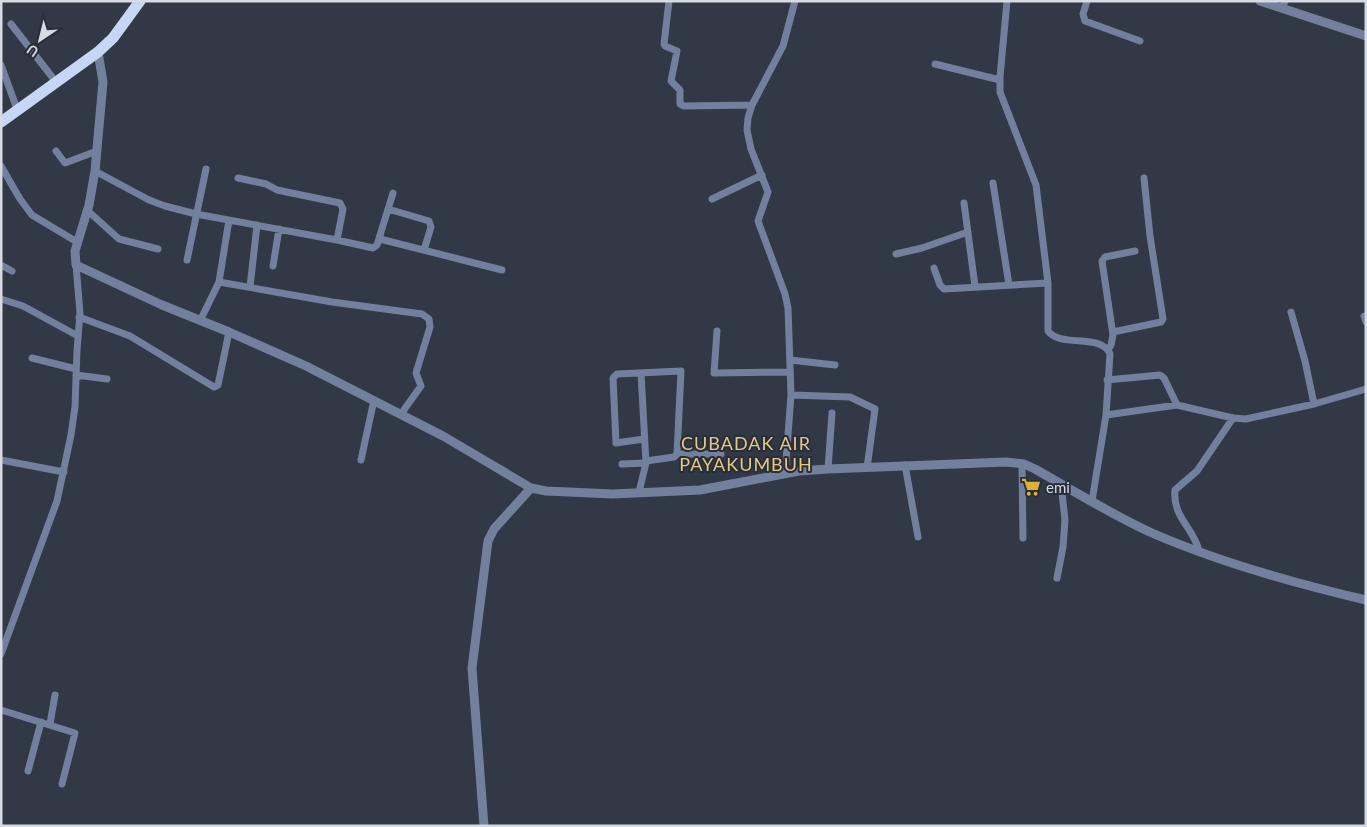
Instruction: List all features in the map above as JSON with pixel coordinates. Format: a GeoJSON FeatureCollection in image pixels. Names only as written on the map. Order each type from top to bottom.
{"type":"FeatureCollection","features":[{"type":"Feature","properties":{"kind":"highway"},"geometry":{"type":"LineString","coordinates":[[1,122],[98,52],[113,38],[140,1]]}},
{"type":"Feature","properties":{"kind":"street"},"geometry":{"type":"LineString","coordinates":[[669,1],[664,44],[677,51],[671,81],[680,90],[680,104],[684,106],[752,105]]}},
{"type":"Feature","properties":{"kind":"street"},"geometry":{"type":"LineString","coordinates":[[785,474],[791,395],[787,301],[758,222],[768,192],[751,149],[748,118],[752,105],[782,46],[794,1]]}},
{"type":"Feature","properties":{"kind":"street"},"geometry":{"type":"LineString","coordinates":[[1006,1],[1000,80],[1002,100],[1036,185],[1048,283],[1047,328],[1050,334],[1058,338],[1100,344],[1108,350]]}},
{"type":"Feature","properties":{"kind":"street"},"geometry":{"type":"LineString","coordinates":[[1087,1],[1083,14],[1085,21],[1140,41]]}},
{"type":"Feature","properties":{"kind":"street"},"geometry":{"type":"LineString","coordinates":[[1260,1],[1284,5],[1366,36]]}},
{"type":"Feature","properties":{"kind":"street"},"geometry":{"type":"LineString","coordinates":[[11,24],[56,82]]}},
{"type":"Feature","properties":{"kind":"street"},"geometry":{"type":"LineString","coordinates":[[1,654],[57,501],[76,407],[79,317],[75,251],[96,171],[103,82],[98,52]]}},
{"type":"Feature","properties":{"kind":"street"},"geometry":{"type":"LineString","coordinates":[[935,64],[1000,80]]}},
{"type":"Feature","properties":{"kind":"street"},"geometry":{"type":"LineString","coordinates":[[1,65],[17,109]]}},
{"type":"Feature","properties":{"kind":"street"},"geometry":{"type":"LineString","coordinates":[[56,152],[65,163],[97,151]]}},
{"type":"Feature","properties":{"kind":"street"},"geometry":{"type":"LineString","coordinates":[[1,166],[20,199],[32,214],[77,242]]}},
{"type":"Feature","properties":{"kind":"street"},"geometry":{"type":"LineString","coordinates":[[188,260],[206,169]]}},
{"type":"Feature","properties":{"kind":"street"},"geometry":{"type":"LineString","coordinates":[[96,171],[156,203],[196,214],[373,248],[376,247],[380,239],[393,193]]}},
{"type":"Feature","properties":{"kind":"street"},"geometry":{"type":"LineString","coordinates":[[712,200],[762,175]]}},
{"type":"Feature","properties":{"kind":"street"},"geometry":{"type":"LineString","coordinates":[[238,178],[266,184],[277,190],[340,203],[343,209],[337,240]]}},
{"type":"Feature","properties":{"kind":"street"},"geometry":{"type":"LineString","coordinates":[[1113,332],[1161,322],[1164,319],[1150,236],[1144,178]]}},
{"type":"Feature","properties":{"kind":"street"},"geometry":{"type":"LineString","coordinates":[[993,183],[1009,285]]}},
{"type":"Feature","properties":{"kind":"street"},"geometry":{"type":"LineString","coordinates":[[964,203],[975,286]]}},
{"type":"Feature","properties":{"kind":"street"},"geometry":{"type":"LineString","coordinates":[[388,209],[429,221],[431,227],[424,250]]}},
{"type":"Feature","properties":{"kind":"street"},"geometry":{"type":"LineString","coordinates":[[87,210],[119,239],[158,249]]}},
{"type":"Feature","properties":{"kind":"street"},"geometry":{"type":"LineString","coordinates":[[200,321],[219,282],[229,220]]}},
{"type":"Feature","properties":{"kind":"street"},"geometry":{"type":"LineString","coordinates":[[250,287],[257,225]]}},
{"type":"Feature","properties":{"kind":"street"},"geometry":{"type":"LineString","coordinates":[[273,266],[279,229]]}},
{"type":"Feature","properties":{"kind":"street"},"geometry":{"type":"LineString","coordinates":[[896,254],[922,248],[968,232]]}},
{"type":"Feature","properties":{"kind":"street"},"geometry":{"type":"LineString","coordinates":[[380,239],[502,270]]}},
{"type":"Feature","properties":{"kind":"street"},"geometry":{"type":"LineString","coordinates":[[1092,502],[1106,415],[1107,380],[1110,360],[1108,350],[1113,332],[1102,261],[1105,257],[1135,251]]}},
{"type":"Feature","properties":{"kind":"street"},"geometry":{"type":"LineString","coordinates":[[1,265],[12,270]]}},
{"type":"Feature","properties":{"kind":"street"},"geometry":{"type":"LineString","coordinates":[[76,265],[306,366],[401,414],[532,488],[572,493],[613,494],[700,490],[799,471],[905,465],[1006,462],[1022,464],[1152,533],[1256,572],[1366,600]]}},
{"type":"Feature","properties":{"kind":"street"},"geometry":{"type":"LineString","coordinates":[[934,268],[940,285],[943,288],[1048,283]]}},
{"type":"Feature","properties":{"kind":"street"},"geometry":{"type":"LineString","coordinates":[[219,282],[426,316],[430,327],[416,373],[421,386],[401,414]]}},
{"type":"Feature","properties":{"kind":"street"},"geometry":{"type":"LineString","coordinates":[[1,299],[22,306],[78,336]]}},
{"type":"Feature","properties":{"kind":"street"},"geometry":{"type":"LineString","coordinates":[[1291,312],[1305,360],[1314,404]]}},
{"type":"Feature","properties":{"kind":"street"},"geometry":{"type":"LineString","coordinates":[[79,317],[130,336],[214,387],[218,385],[230,332]]}},
{"type":"Feature","properties":{"kind":"street"},"geometry":{"type":"LineString","coordinates":[[717,331],[714,373],[790,372]]}},
{"type":"Feature","properties":{"kind":"street"},"geometry":{"type":"LineString","coordinates":[[32,358],[107,380]]}},
{"type":"Feature","properties":{"kind":"street"},"geometry":{"type":"LineString","coordinates":[[790,360],[835,365]]}},
{"type":"Feature","properties":{"kind":"street"},"geometry":{"type":"LineString","coordinates":[[644,439],[616,443],[613,378],[617,374],[681,371],[677,454]]}},
{"type":"Feature","properties":{"kind":"street"},"geometry":{"type":"LineString","coordinates":[[639,492],[646,462],[641,373]]}},
{"type":"Feature","properties":{"kind":"street"},"geometry":{"type":"LineString","coordinates":[[1107,380],[1162,375],[1177,405]]}},
{"type":"Feature","properties":{"kind":"street"},"geometry":{"type":"LineString","coordinates":[[1106,415],[1177,405],[1233,418],[1246,419],[1314,404],[1366,389]]}},
{"type":"Feature","properties":{"kind":"street"},"geometry":{"type":"LineString","coordinates":[[791,395],[850,397],[875,409],[868,468]]}},
{"type":"Feature","properties":{"kind":"street"},"geometry":{"type":"LineString","coordinates":[[362,460],[374,400]]}},
{"type":"Feature","properties":{"kind":"street"},"geometry":{"type":"LineString","coordinates":[[828,469],[832,413]]}},
{"type":"Feature","properties":{"kind":"street"},"geometry":{"type":"LineString","coordinates":[[1199,551],[1196,539],[1180,518],[1176,506],[1175,490],[1197,471],[1233,418]]}},
{"type":"Feature","properties":{"kind":"street"},"geometry":{"type":"LineString","coordinates":[[622,464],[674,457],[677,454],[721,454]]}},
{"type":"Feature","properties":{"kind":"street"},"geometry":{"type":"LineString","coordinates":[[1,460],[64,472]]}},
{"type":"Feature","properties":{"kind":"street"},"geometry":{"type":"LineString","coordinates":[[1022,464],[1023,538]]}},
{"type":"Feature","properties":{"kind":"street"},"geometry":{"type":"LineString","coordinates":[[905,465],[918,537]]}},
{"type":"Feature","properties":{"kind":"street"},"geometry":{"type":"LineString","coordinates":[[1057,578],[1063,547],[1065,520],[1061,484]]}},
{"type":"Feature","properties":{"kind":"street"},"geometry":{"type":"LineString","coordinates":[[484,826],[472,665],[487,550],[491,534],[532,488]]}},
{"type":"Feature","properties":{"kind":"street"},"geometry":{"type":"LineString","coordinates":[[50,724],[55,694]]}},
{"type":"Feature","properties":{"kind":"street"},"geometry":{"type":"LineString","coordinates":[[1,710],[75,733],[62,784]]}},
{"type":"Feature","properties":{"kind":"street"},"geometry":{"type":"LineString","coordinates":[[28,771],[41,722]]}},
{"type":"Feature","properties":{"kind":"place","name":"emi"},"geometry":{"type":"Point","coordinates":[1031,487]}},
{"type":"Feature","properties":{"kind":"district","name":"CUBADAK AIR PAYAKUMBUH"},"geometry":{"type":"Point","coordinates":[746,453]}}]}
